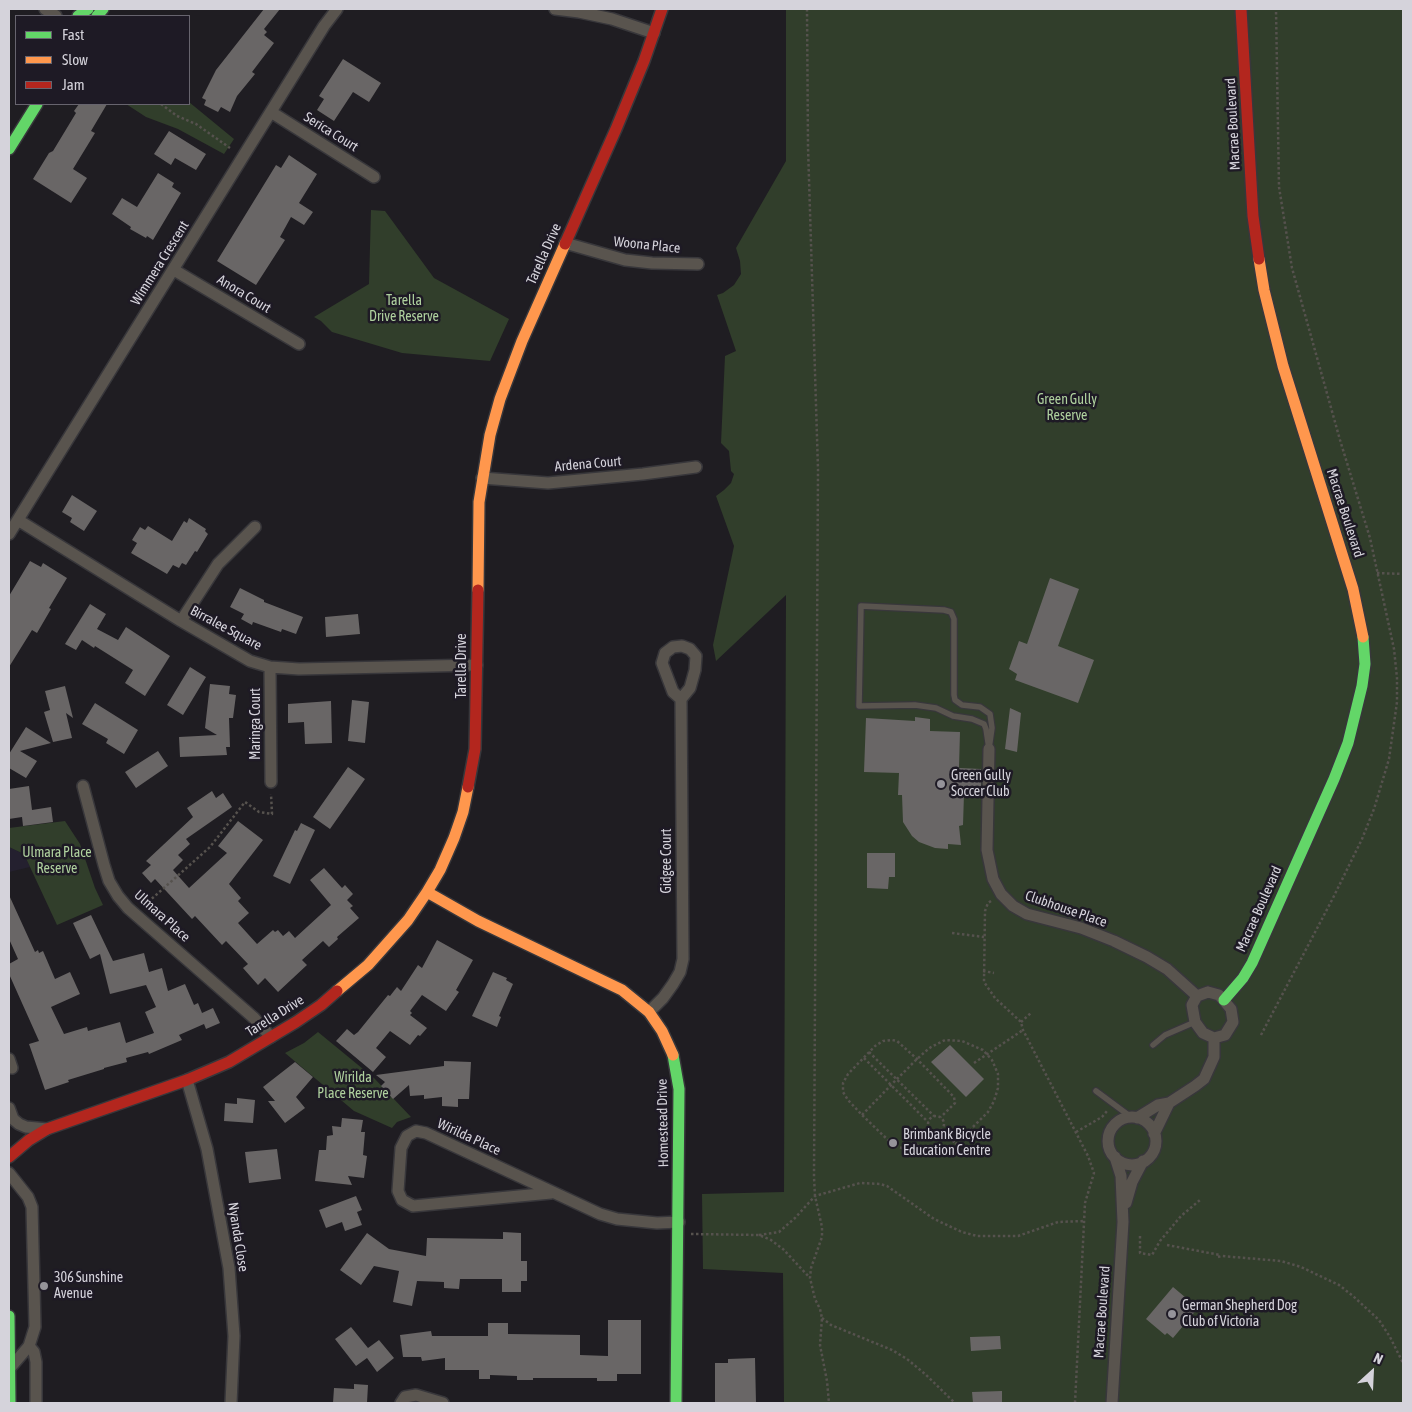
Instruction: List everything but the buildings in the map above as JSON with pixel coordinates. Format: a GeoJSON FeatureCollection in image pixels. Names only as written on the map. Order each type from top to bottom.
{"type":"FeatureCollection","features":[{"type":"Feature","properties":{"kind":"street","name":"Wimmera Crescent"},"geometry":{"type":"LineString","coordinates":[[9,534],[324,26],[337,9]]}},
{"type":"Feature","properties":{"kind":"street"},"geometry":{"type":"LineString","coordinates":[[555,9],[612,19],[654,33]]}},
{"type":"Feature","properties":{"kind":"street","name":"Tarella Drive"},"geometry":{"type":"LineString","coordinates":[[9,1157],[47,1129],[186,1080],[229,1062],[272,1037],[321,1004],[368,965],[408,920],[440,870],[454,838],[469,785],[475,749],[478,530],[482,478],[490,435],[500,399],[522,342],[616,129],[662,9]]}},
{"type":"Feature","properties":{"kind":"street","name":"Macrae Boulevard"},"geometry":{"type":"LineString","coordinates":[[1224,1000],[1243,978],[1252,963],[1334,779],[1348,743],[1362,686],[1365,664],[1364,642],[1353,589],[1272,330],[1264,290],[1253,216],[1241,9]]}},
{"type":"Feature","properties":{"kind":"street"},"geometry":{"type":"LineString","coordinates":[[9,148],[36,105]]}},
{"type":"Feature","properties":{"kind":"street","name":"Serica Court"},"geometry":{"type":"LineString","coordinates":[[272,112],[374,177]]}},
{"type":"Feature","properties":{"kind":"street","name":"Woona Place"},"geometry":{"type":"LineString","coordinates":[[565,243],[625,260],[652,263],[698,264]]}},
{"type":"Feature","properties":{"kind":"street","name":"Anora Court"},"geometry":{"type":"LineString","coordinates":[[174,270],[299,344]]}},
{"type":"Feature","properties":{"kind":"street","name":"Ardena Court"},"geometry":{"type":"LineString","coordinates":[[482,478],[548,483],[643,474],[696,466]]}},
{"type":"Feature","properties":{"kind":"street","name":"Birralee Square"},"geometry":{"type":"LineString","coordinates":[[18,520],[181,621],[250,661],[270,667],[298,668],[477,665]]}},
{"type":"Feature","properties":{"kind":"street"},"geometry":{"type":"LineString","coordinates":[[181,621],[218,564],[256,527]]}},
{"type":"Feature","properties":{"kind":"street","name":"Maringa Court"},"geometry":{"type":"LineString","coordinates":[[270,667],[271,782]]}},
{"type":"Feature","properties":{"kind":"street","name":"Gidgee Court"},"geometry":{"type":"LineString","coordinates":[[649,1012],[663,998],[673,984],[680,972],[683,960],[681,699]]}},
{"type":"Feature","properties":{"kind":"street","name":"Clubhouse Place"},"geometry":{"type":"LineString","coordinates":[[989,749],[987,850],[994,879],[1002,894],[1013,906],[1027,914],[1081,928],[1147,957],[1167,969],[1197,996]]}},
{"type":"Feature","properties":{"kind":"street","name":"Ulmara Place"},"geometry":{"type":"LineString","coordinates":[[82,786],[109,881],[118,896],[144,922],[254,1018],[272,1037]]}},
{"type":"Feature","properties":{"kind":"street","name":"Homestead Drive"},"geometry":{"type":"LineString","coordinates":[[427,892],[478,921],[622,990],[649,1012],[671,1049],[679,1089],[676,1403]]}},
{"type":"Feature","properties":{"kind":"street"},"geometry":{"type":"LineString","coordinates":[[1208,992],[1214,993],[1224,1000],[1230,1009],[1233,1022],[1225,1035],[1214,1038],[1203,1033],[1195,1022],[1192,1005],[1197,996],[1208,992]]}},
{"type":"Feature","properties":{"kind":"street"},"geometry":{"type":"LineString","coordinates":[[1134,1117],[1148,1123],[1154,1134],[1154,1150],[1143,1161],[1128,1164],[1121,1162],[1115,1157],[1109,1146],[1109,1134],[1115,1124],[1158,1105],[1169,1103],[1204,1079],[1214,1057],[1214,1038]]}},
{"type":"Feature","properties":{"kind":"street","name":"Nyanda Close"},"geometry":{"type":"LineString","coordinates":[[186,1080],[207,1149],[229,1268],[234,1336],[231,1403]]}},
{"type":"Feature","properties":{"kind":"street"},"geometry":{"type":"LineString","coordinates":[[1154,1134],[1169,1103]]}},
{"type":"Feature","properties":{"kind":"street","name":"Tarella Drive"},"geometry":{"type":"LineString","coordinates":[[9,1108],[13,1119],[19,1124],[26,1127],[47,1129]]}},
{"type":"Feature","properties":{"kind":"street","name":"Wirilda Place"},"geometry":{"type":"LineString","coordinates":[[552,1193],[413,1206],[402,1200],[398,1190],[401,1148],[407,1136],[416,1131],[426,1133],[585,1208],[617,1219],[657,1222],[679,1228]]}},
{"type":"Feature","properties":{"kind":"street","name":"Macrae Boulevard"},"geometry":{"type":"LineString","coordinates":[[1112,1403],[1123,1222],[1121,1176],[1115,1157]]}},
{"type":"Feature","properties":{"kind":"street","name":"Macrae Boulevard"},"geometry":{"type":"LineString","coordinates":[[1123,1222],[1128,1193],[1143,1161]]}},
{"type":"Feature","properties":{"kind":"street"},"geometry":{"type":"LineString","coordinates":[[9,1173],[28,1197],[32,1207],[35,1328],[29,1346],[10,1368]]}},
{"type":"Feature","properties":{"kind":"street"},"geometry":{"type":"LineString","coordinates":[[9,1316],[10,1403]]}},
{"type":"Feature","properties":{"kind":"street"},"geometry":{"type":"LineString","coordinates":[[29,1346],[34,1352],[36,1362],[36,1403]]}},
{"type":"Feature","properties":{"kind":"street"},"geometry":{"type":"LineString","coordinates":[[401,1403],[405,1397],[416,1395],[443,1403]]}},
{"type":"Feature","properties":{"kind":"lane"},"geometry":{"type":"LineString","coordinates":[[862,606],[952,612],[954,619],[955,700],[962,705],[980,707],[990,714],[992,728],[989,749],[984,724],[972,719],[953,716],[936,708],[915,705],[859,706],[862,606]]}},
{"type":"Feature","properties":{"kind":"lane"},"geometry":{"type":"LineString","coordinates":[[1153,1045],[1165,1035],[1195,1022]]}},
{"type":"Feature","properties":{"kind":"lane"},"geometry":{"type":"LineString","coordinates":[[1096,1090],[1113,1104],[1134,1117]]}},
{"type":"Feature","properties":{"kind":"path"},"geometry":{"type":"LineString","coordinates":[[808,9],[808,147],[818,469],[815,1196],[822,1227],[822,1237],[811,1268],[810,1278],[822,1318],[820,1345],[828,1381],[829,1403]]}},
{"type":"Feature","properties":{"kind":"path"},"geometry":{"type":"LineString","coordinates":[[162,105],[177,116],[196,124],[230,148]]}},
{"type":"Feature","properties":{"kind":"path"},"geometry":{"type":"LineString","coordinates":[[1376,573],[1403,574]]}},
{"type":"Feature","properties":{"kind":"path"},"geometry":{"type":"LineString","coordinates":[[144,922],[154,910],[147,903],[210,847],[245,802],[259,812],[272,814],[271,782]]}},
{"type":"Feature","properties":{"kind":"path"},"geometry":{"type":"LineString","coordinates":[[1002,894],[988,903],[985,911],[984,982],[995,998],[1021,1022],[1023,1030],[1076,1132],[1094,1173],[1085,1203],[1075,1403]]}},
{"type":"Feature","properties":{"kind":"path"},"geometry":{"type":"LineString","coordinates":[[952,933],[984,937]]}},
{"type":"Feature","properties":{"kind":"path"},"geometry":{"type":"LineString","coordinates":[[983,971],[994,973]]}},
{"type":"Feature","properties":{"kind":"path"},"geometry":{"type":"LineString","coordinates":[[1261,1035],[1291,979]]}},
{"type":"Feature","properties":{"kind":"path"},"geometry":{"type":"LineString","coordinates":[[1021,1022],[1032,1012]]}},
{"type":"Feature","properties":{"kind":"path"},"geometry":{"type":"LineString","coordinates":[[974,1063],[1023,1030]]}},
{"type":"Feature","properties":{"kind":"path"},"geometry":{"type":"LineString","coordinates":[[862,1115],[917,1059],[931,1047],[945,1040],[970,1044],[987,1054],[992,1060],[999,1082],[996,1095],[988,1112],[956,1144],[940,1156],[916,1152],[893,1144],[862,1115],[845,1096],[843,1084],[848,1074],[878,1043],[892,1040],[902,1044],[917,1059],[956,1100],[953,1106],[941,1117]]}},
{"type":"Feature","properties":{"kind":"path"},"geometry":{"type":"LineString","coordinates":[[868,1052],[934,1116],[941,1117]]}},
{"type":"Feature","properties":{"kind":"path"},"geometry":{"type":"LineString","coordinates":[[863,1057],[928,1122],[929,1129]]}},
{"type":"Feature","properties":{"kind":"path"},"geometry":{"type":"LineString","coordinates":[[1076,1132],[1102,1117],[1113,1104]]}},
{"type":"Feature","properties":{"kind":"path"},"geometry":{"type":"LineString","coordinates":[[928,1122],[934,1116]]}},
{"type":"Feature","properties":{"kind":"path"},"geometry":{"type":"LineString","coordinates":[[929,1129],[936,1133],[942,1130],[944,1122],[941,1117]]}},
{"type":"Feature","properties":{"kind":"path"},"geometry":{"type":"LineString","coordinates":[[916,1152],[918,1141],[929,1129]]}},
{"type":"Feature","properties":{"kind":"path"},"geometry":{"type":"LineString","coordinates":[[942,1130],[956,1144]]}},
{"type":"Feature","properties":{"kind":"path"},"geometry":{"type":"LineString","coordinates":[[679,1228],[759,1235],[779,1232],[815,1196],[860,1183],[880,1184],[896,1191],[934,1219],[962,1232],[978,1236],[1026,1235],[1058,1222],[1084,1221]]}},
{"type":"Feature","properties":{"kind":"path"},"geometry":{"type":"LineString","coordinates":[[1140,1236],[1140,1253],[1152,1256],[1160,1242],[1181,1216],[1200,1200]]}},
{"type":"Feature","properties":{"kind":"path"},"geometry":{"type":"LineString","coordinates":[[759,1235],[771,1240],[783,1249],[810,1278]]}},
{"type":"Feature","properties":{"kind":"path"},"geometry":{"type":"LineString","coordinates":[[1166,1245],[1220,1256],[1272,1260],[1291,1264],[1339,1285],[1378,1320],[1390,1337],[1403,1363]]}},
{"type":"Feature","properties":{"kind":"path"},"geometry":{"type":"LineString","coordinates":[[822,1318],[831,1325],[892,1350],[925,1374],[955,1403]]}},
{"type":"Feature","properties":{"kind":"shaded area"},"geometry":{"type":"Polygon","coordinates":[[[9,847],[24,854],[30,867],[9,872],[9,847]]]}},
{"type":"Feature","properties":{"kind":"green space","name":"Green Gully Reserve"},"geometry":{"type":"Polygon","coordinates":[[[786,9],[1403,9],[1403,1403],[784,1403],[783,1273],[703,1269],[702,1194],[784,1192],[786,595],[716,661],[713,645],[734,546],[716,496],[731,483],[734,474],[731,471],[729,451],[721,443],[725,356],[736,351],[717,295],[734,285],[741,274],[736,248],[786,161],[786,9]]]}},
{"type":"Feature","properties":{"kind":"green space"},"geometry":{"type":"Polygon","coordinates":[[[190,103],[234,139],[224,154],[178,129],[146,117],[128,105],[190,105],[190,103]]]}},
{"type":"Feature","properties":{"kind":"green space","name":"Tarella Drive Reserve"},"geometry":{"type":"Polygon","coordinates":[[[371,210],[385,211],[434,278],[509,319],[490,361],[402,353],[332,332],[314,317],[369,284],[371,210]]]}},
{"type":"Feature","properties":{"kind":"green space","name":"Ulmara Place Reserve"},"geometry":{"type":"Polygon","coordinates":[[[65,821],[80,844],[103,905],[57,925],[24,854],[9,847],[9,828],[65,821]]]}},
{"type":"Feature","properties":{"kind":"green space","name":"Wirilda Place Reserve"},"geometry":{"type":"Polygon","coordinates":[[[318,1032],[374,1078],[411,1117],[397,1122],[392,1128],[354,1111],[285,1053],[304,1043],[318,1032]]]}},
{"type":"Feature","properties":{"kind":"traffic: fast"},"geometry":{"type":"LineString","coordinates":[[79,15],[88,9]]}},
{"type":"Feature","properties":{"kind":"traffic: fast"},"geometry":{"type":"LineString","coordinates":[[98,15],[103,9]]}},
{"type":"Feature","properties":{"kind":"traffic: fast"},"geometry":{"type":"LineString","coordinates":[[9,149],[36,105]]}},
{"type":"Feature","properties":{"kind":"traffic: fast"},"geometry":{"type":"LineString","coordinates":[[1224,1000],[1243,978],[1252,963],[1334,779],[1348,743],[1362,686],[1365,664],[1363,637]]}},
{"type":"Feature","properties":{"kind":"traffic: fast"},"geometry":{"type":"LineString","coordinates":[[673,1055],[679,1089],[676,1403]]}},
{"type":"Feature","properties":{"kind":"traffic: fast"},"geometry":{"type":"LineString","coordinates":[[9,1316],[10,1403]]}},
{"type":"Feature","properties":{"kind":"traffic: slow"},"geometry":{"type":"LineString","coordinates":[[478,590],[479,502],[490,435],[500,399],[522,341],[565,244]]}},
{"type":"Feature","properties":{"kind":"traffic: slow"},"geometry":{"type":"LineString","coordinates":[[1259,259],[1264,290],[1283,366],[1353,589],[1363,637]]}},
{"type":"Feature","properties":{"kind":"traffic: slow"},"geometry":{"type":"LineString","coordinates":[[337,991],[368,965],[408,920],[427,892],[440,870],[454,838],[463,812],[468,787]]}},
{"type":"Feature","properties":{"kind":"traffic: slow"},"geometry":{"type":"LineString","coordinates":[[427,892],[478,921],[622,990],[649,1012],[662,1031],[673,1055]]}},
{"type":"Feature","properties":{"kind":"traffic: jam"},"geometry":{"type":"LineString","coordinates":[[565,244],[616,129],[644,61],[662,9]]}},
{"type":"Feature","properties":{"kind":"traffic: jam"},"geometry":{"type":"LineString","coordinates":[[1241,9],[1253,216],[1259,259]]}},
{"type":"Feature","properties":{"kind":"traffic: jam"},"geometry":{"type":"LineString","coordinates":[[468,787],[475,749],[478,590]]}},
{"type":"Feature","properties":{"kind":"traffic: jam"},"geometry":{"type":"LineString","coordinates":[[9,1157],[29,1140],[47,1129],[187,1080],[229,1062],[296,1022],[321,1005],[337,991]]}},
{"type":"Feature","properties":{"kind":"place","name":"Green Gully Soccer Club"},"geometry":{"type":"Point","coordinates":[941,784]}},
{"type":"Feature","properties":{"kind":"place","name":"Brimbank Bicycle Education Centre"},"geometry":{"type":"Point","coordinates":[893,1143]}},
{"type":"Feature","properties":{"kind":"place","name":"306 Sunshine Avenue"},"geometry":{"type":"Point","coordinates":[44,1286]}},
{"type":"Feature","properties":{"kind":"place","name":"German Shepherd Dog Club of Victoria"},"geometry":{"type":"Point","coordinates":[1172,1314]}}]}
